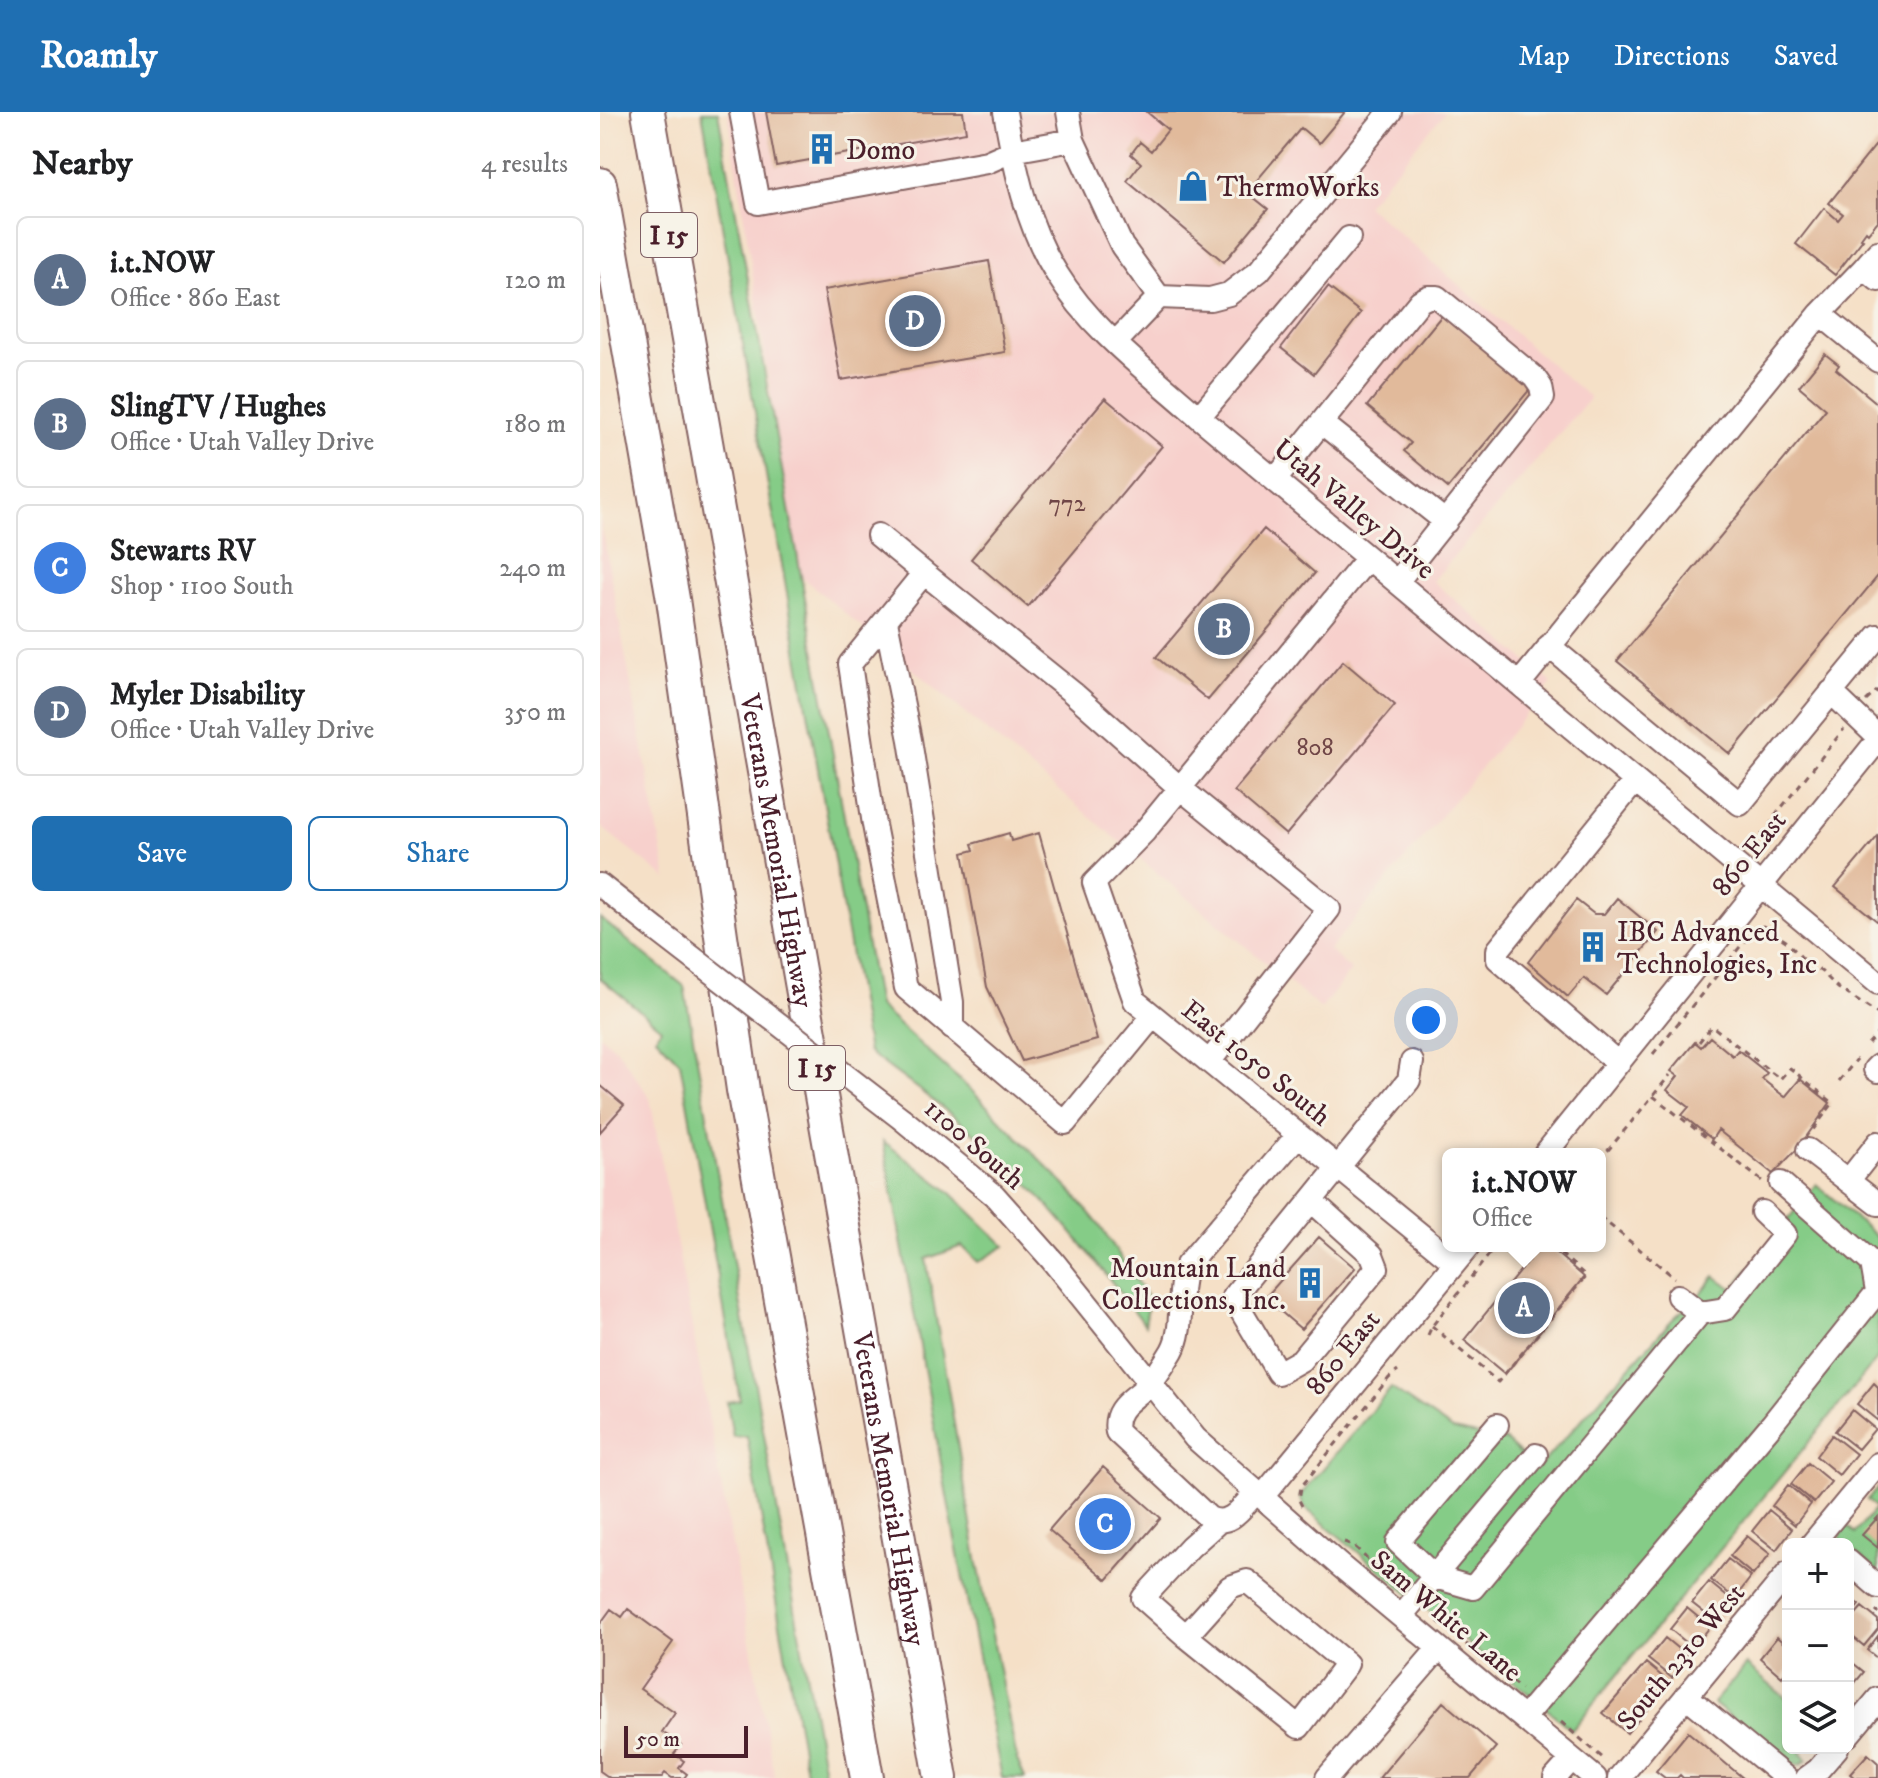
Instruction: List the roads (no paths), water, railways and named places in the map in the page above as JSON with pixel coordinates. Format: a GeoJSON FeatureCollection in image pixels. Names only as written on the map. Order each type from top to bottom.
{"type":"FeatureCollection","features":[{"type":"Feature","properties":{"kind":"highway","name":"Veterans Memorial Highway"},"geometry":{"type":"LineString","coordinates":[[648,112],[941,1778]]}},
{"type":"Feature","properties":{"kind":"highway","name":"I 15"},"geometry":{"type":"LineString","coordinates":[[600,184],[673,599],[743,1090],[867,1778]]}},
{"type":"Feature","properties":{"kind":"street"},"geometry":{"type":"LineString","coordinates":[[741,112],[758,203],[987,162],[1012,151],[1073,140]]}},
{"type":"Feature","properties":{"kind":"street","name":"Utah Valley Drive"},"geometry":{"type":"LineString","coordinates":[[1005,112],[1026,208],[1046,255],[1083,308],[1116,342],[1199,417],[1760,885],[1876,977]]}},
{"type":"Feature","properties":{"kind":"street"},"geometry":{"type":"LineString","coordinates":[[1068,112],[1073,140],[1122,246],[1159,297]]}},
{"type":"Feature","properties":{"kind":"street"},"geometry":{"type":"LineString","coordinates":[[1116,342],[1159,297],[1219,297],[1229,294],[1259,271],[1390,112]]}},
{"type":"Feature","properties":{"kind":"street"},"geometry":{"type":"LineString","coordinates":[[1199,417],[1349,238]]}},
{"type":"Feature","properties":{"kind":"street"},"geometry":{"type":"LineString","coordinates":[[1519,684],[1820,314],[1873,267]]}},
{"type":"Feature","properties":{"kind":"street"},"geometry":{"type":"LineString","coordinates":[[1275,480],[1420,301],[1428,297],[1437,297],[1534,377],[1541,387],[1543,398],[1397,582]]}},
{"type":"Feature","properties":{"kind":"street"},"geometry":{"type":"LineString","coordinates":[[1820,314],[1878,361]]}},
{"type":"Feature","properties":{"kind":"street"},"geometry":{"type":"LineString","coordinates":[[1322,423],[1446,522]]}},
{"type":"Feature","properties":{"kind":"street"},"geometry":{"type":"LineString","coordinates":[[878,535],[1073,693],[1180,788],[1329,909],[1209,1062]]}},
{"type":"Feature","properties":{"kind":"street"},"geometry":{"type":"LineString","coordinates":[[1180,788],[1368,558]]}},
{"type":"Feature","properties":{"kind":"street"},"geometry":{"type":"LineString","coordinates":[[924,573],[850,664],[874,825],[906,988],[1065,1123],[1153,1016]]}},
{"type":"Feature","properties":{"kind":"street"},"geometry":{"type":"LineString","coordinates":[[886,621],[912,755],[952,1002],[952,1028]]}},
{"type":"Feature","properties":{"kind":"street"},"geometry":{"type":"LineString","coordinates":[[1549,646],[1740,804],[1878,636]]}},
{"type":"Feature","properties":{"kind":"street"},"geometry":{"type":"LineString","coordinates":[[1831,692],[1878,739]]}},
{"type":"Feature","properties":{"kind":"street","name":"860 East"},"geometry":{"type":"LineString","coordinates":[[1550,1148],[1878,739]]}},
{"type":"Feature","properties":{"kind":"street"},"geometry":{"type":"LineString","coordinates":[[1618,1063],[1498,959],[1498,950],[1501,942],[1635,781]]}},
{"type":"Feature","properties":{"kind":"street","name":"East 1050 South"},"geometry":{"type":"LineString","coordinates":[[1180,788],[1144,832],[1094,883],[1135,1001],[1339,1168],[1442,1240]]}},
{"type":"Feature","properties":{"kind":"street","name":"1100 South"},"geometry":{"type":"LineString","coordinates":[[600,885],[902,1119],[994,1195],[1052,1260],[1195,1438],[1259,1494]]}},
{"type":"Feature","properties":{"kind":"street"},"geometry":{"type":"LineString","coordinates":[[1312,1201],[1372,1255],[1377,1268],[1301,1360],[1278,1373],[1233,1297],[1409,1080],[1412,1062]]}},
{"type":"Feature","properties":{"kind":"street"},"geometry":{"type":"LineString","coordinates":[[1218,1522],[1209,1518],[1117,1432],[1119,1413],[1151,1383],[1173,1349],[1178,1336],[1181,1279],[1187,1265],[1298,1135]]}},
{"type":"Feature","properties":{"kind":"street"},"geometry":{"type":"LineString","coordinates":[[1848,1181],[1878,1143]]}},
{"type":"Feature","properties":{"kind":"street"},"geometry":{"type":"LineString","coordinates":[[1807,1144],[1878,1204]]}},
{"type":"Feature","properties":{"kind":"street"},"geometry":{"type":"LineString","coordinates":[[1531,1711],[1772,1424],[1877,1292],[1872,1263],[1807,1207],[1775,1185]]}},
{"type":"Feature","properties":{"kind":"street"},"geometry":{"type":"LineString","coordinates":[[1497,1425],[1398,1542],[1435,1577],[1473,1588],[1700,1313],[1725,1309],[1807,1207]]}},
{"type":"Feature","properties":{"kind":"street"},"geometry":{"type":"LineString","coordinates":[[1762,1212],[1785,1234]]}},
{"type":"Feature","properties":{"kind":"street","name":"860 East"},"geometry":{"type":"LineString","coordinates":[[1186,1636],[1143,1598],[1190,1547],[1218,1522],[1235,1516],[1259,1494],[1462,1254]]}},
{"type":"Feature","properties":{"kind":"street"},"geometry":{"type":"LineString","coordinates":[[1678,1288],[1700,1313]]}},
{"type":"Feature","properties":{"kind":"street"},"geometry":{"type":"LineString","coordinates":[[1401,1616],[1536,1455]]}},
{"type":"Feature","properties":{"kind":"street"},"geometry":{"type":"LineString","coordinates":[[1821,1538],[1878,1464]]}},
{"type":"Feature","properties":{"kind":"street","name":"Sam White Lane"},"geometry":{"type":"LineString","coordinates":[[1259,1494],[1439,1648],[1531,1711],[1572,1759],[1606,1773]]}},
{"type":"Feature","properties":{"kind":"street"},"geometry":{"type":"LineString","coordinates":[[1854,1566],[1878,1587]]}},
{"type":"Feature","properties":{"kind":"street","name":"South 2310 West"},"geometry":{"type":"LineString","coordinates":[[1606,1773],[1686,1696],[1782,1580]]}},
{"type":"Feature","properties":{"kind":"street"},"geometry":{"type":"LineString","coordinates":[[1247,1581],[1347,1664],[1299,1727],[1186,1636],[1230,1587],[1247,1581]]}},
{"type":"Feature","properties":{"kind":"street"},"geometry":{"type":"LineString","coordinates":[[1327,1778],[1439,1648]]}},
{"type":"Feature","properties":{"kind":"street"},"geometry":{"type":"LineString","coordinates":[[1686,1696],[1786,1778]]}},
{"type":"Feature","properties":{"kind":"street"},"geometry":{"type":"LineString","coordinates":[[1854,1728],[1878,1699]]}},
{"type":"Feature","properties":{"kind":"street"},"geometry":{"type":"LineString","coordinates":[[1813,1774],[1831,1754]]}},
{"type":"Feature","properties":{"kind":"street"},"geometry":{"type":"LineString","coordinates":[[1555,1778],[1572,1759]]}},
{"type":"Feature","properties":{"kind":"place","name":"Domo"},"geometry":{"type":"Point","coordinates":[822,149]}},
{"type":"Feature","properties":{"kind":"place","name":"ThermoWorks"},"geometry":{"type":"Point","coordinates":[1193,186]}},
{"type":"Feature","properties":{"kind":"place","name":"Myler Disability"},"geometry":{"type":"Point","coordinates":[915,321]}},
{"type":"Feature","properties":{"kind":"place","name":"SlingTV / Hughes"},"geometry":{"type":"Point","coordinates":[1224,629]}},
{"type":"Feature","properties":{"kind":"place","name":"IBC Advanced Technologies, Inc"},"geometry":{"type":"Point","coordinates":[1593,947]}},
{"type":"Feature","properties":{"kind":"place","name":"Mountain Land Collections, Inc."},"geometry":{"type":"Point","coordinates":[1310,1283]}},
{"type":"Feature","properties":{"kind":"place","name":"i.t.NOW"},"geometry":{"type":"Point","coordinates":[1524,1308]}},
{"type":"Feature","properties":{"kind":"place","name":"Stewarts RV"},"geometry":{"type":"Point","coordinates":[1105,1524]}}]}
